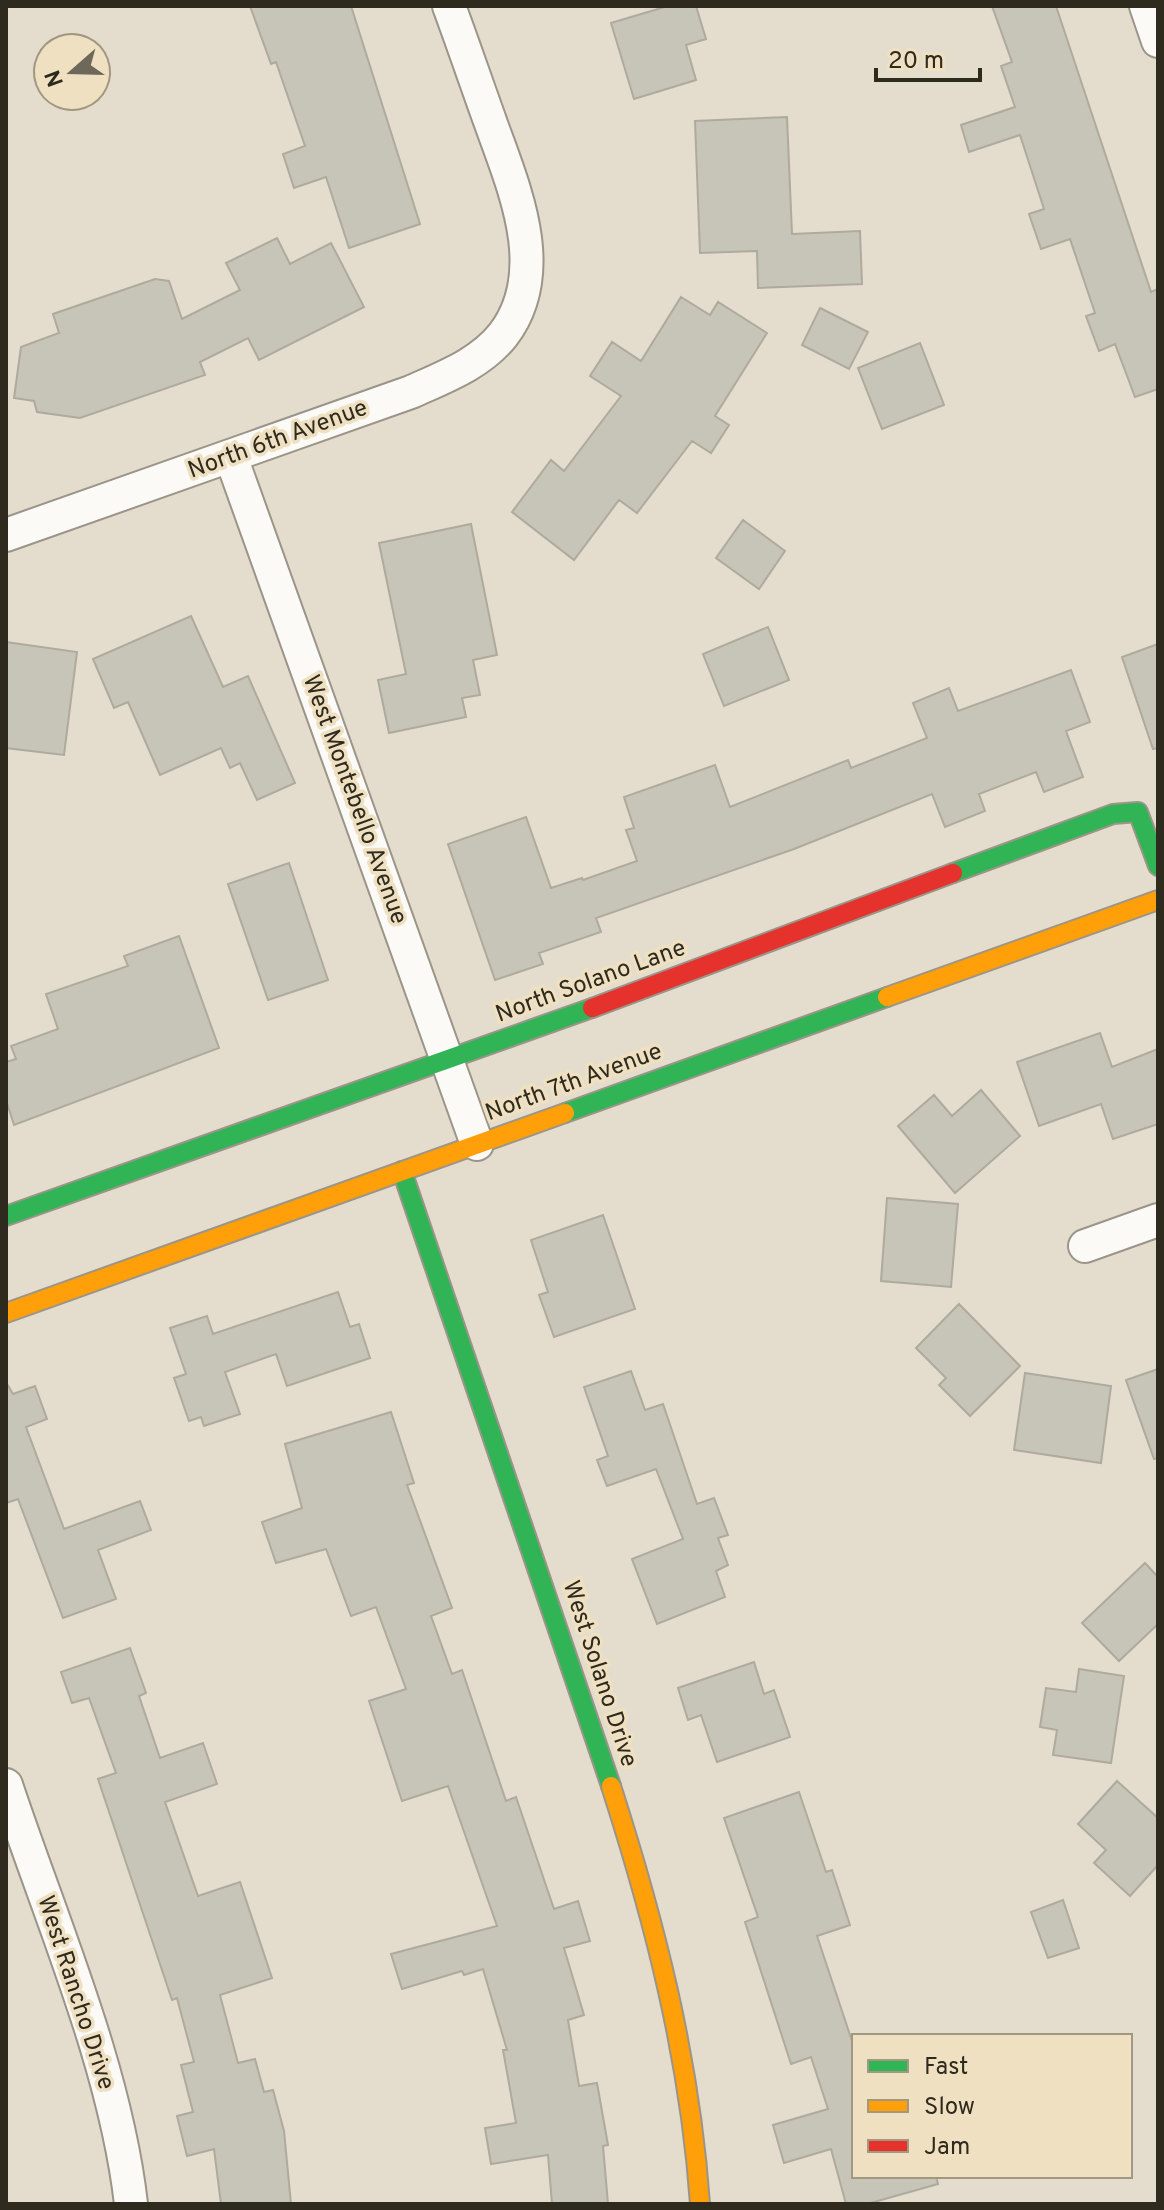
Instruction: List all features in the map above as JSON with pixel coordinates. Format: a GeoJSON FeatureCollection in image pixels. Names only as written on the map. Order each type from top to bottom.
{"type":"FeatureCollection","features":[{"type":"Feature","properties":{"kind":"street","name":"North 6th Avenue"},"geometry":{"type":"LineString","coordinates":[[6,535],[411,392],[467,367],[502,335],[522,302],[526,252],[521,210],[449,6]]}},
{"type":"Feature","properties":{"kind":"street"},"geometry":{"type":"LineString","coordinates":[[1146,6],[1158,41]]}},
{"type":"Feature","properties":{"kind":"street","name":"West Montebello Avenue"},"geometry":{"type":"LineString","coordinates":[[231,457],[477,1144]]}},
{"type":"Feature","properties":{"kind":"street","name":"North Solano Lane"},"geometry":{"type":"LineString","coordinates":[[6,1216],[448,1061],[1113,814],[1138,812],[1158,866]]}},
{"type":"Feature","properties":{"kind":"street","name":"North 7th Avenue"},"geometry":{"type":"LineString","coordinates":[[6,1313],[1158,900]]}},
{"type":"Feature","properties":{"kind":"street","name":"West Solano Drive"},"geometry":{"type":"LineString","coordinates":[[402,1171],[641,1875],[678,2030],[699,2150],[700,2204]]}},
{"type":"Feature","properties":{"kind":"street"},"geometry":{"type":"LineString","coordinates":[[1085,1246],[1158,1220]]}},
{"type":"Feature","properties":{"kind":"street","name":"West Rancho Drive"},"geometry":{"type":"LineString","coordinates":[[6,1785],[90,2027],[127,2169],[131,2204]]}},
{"type":"Feature","properties":{"kind":"building"},"geometry":{"type":"Polygon","coordinates":[[[250,6],[351,6],[420,224],[349,248],[326,177],[294,188],[283,154],[305,146],[276,62],[271,64],[250,6]]]}},
{"type":"Feature","properties":{"kind":"building"},"geometry":{"type":"Polygon","coordinates":[[[668,6],[696,6],[706,39],[686,45],[696,80],[634,99],[611,23],[668,6]]]}},
{"type":"Feature","properties":{"kind":"building"},"geometry":{"type":"Polygon","coordinates":[[[992,6],[1056,6],[1151,292],[1158,289],[1158,389],[1135,397],[1115,344],[1099,351],[1086,316],[1095,313],[1070,239],[1041,249],[1029,214],[1044,209],[1020,135],[969,152],[961,125],[1015,107],[1001,66],[1012,62],[992,6]]]}},
{"type":"Feature","properties":{"kind":"building"},"geometry":{"type":"Polygon","coordinates":[[[787,117],[792,234],[860,231],[862,284],[758,288],[757,251],[700,253],[695,121],[787,117]]]}},
{"type":"Feature","properties":{"kind":"building"},"geometry":{"type":"Polygon","coordinates":[[[277,238],[290,264],[331,243],[364,307],[259,360],[248,338],[200,362],[205,375],[80,418],[37,412],[34,401],[14,398],[21,347],[59,333],[53,314],[155,279],[169,281],[182,319],[240,290],[226,263],[277,238]]]}},
{"type":"Feature","properties":{"kind":"building"},"geometry":{"type":"Polygon","coordinates":[[[681,297],[710,315],[718,302],[767,333],[715,416],[729,425],[711,453],[692,441],[637,513],[619,500],[574,560],[512,512],[551,460],[564,471],[621,396],[590,376],[612,342],[641,361],[681,297]]]}},
{"type":"Feature","properties":{"kind":"building"},"geometry":{"type":"Polygon","coordinates":[[[820,308],[868,332],[849,369],[802,345],[820,308]]]}},
{"type":"Feature","properties":{"kind":"building"},"geometry":{"type":"Polygon","coordinates":[[[920,343],[944,405],[882,429],[858,368],[920,343]]]}},
{"type":"Feature","properties":{"kind":"building"},"geometry":{"type":"Polygon","coordinates":[[[743,520],[785,551],[759,589],[716,558],[743,520]]]}},
{"type":"Feature","properties":{"kind":"building"},"geometry":{"type":"Polygon","coordinates":[[[471,524],[497,655],[473,660],[480,695],[462,698],[466,717],[389,733],[378,680],[406,674],[379,543],[471,524]]]}},
{"type":"Feature","properties":{"kind":"building"},"geometry":{"type":"Polygon","coordinates":[[[191,616],[223,687],[248,676],[295,783],[257,800],[240,763],[230,768],[221,748],[160,775],[128,702],[114,708],[93,659],[191,616]]]}},
{"type":"Feature","properties":{"kind":"building"},"geometry":{"type":"Polygon","coordinates":[[[768,627],[789,680],[724,706],[703,654],[768,627]]]}},
{"type":"Feature","properties":{"kind":"building"},"geometry":{"type":"Polygon","coordinates":[[[6,642],[77,652],[64,755],[6,748],[6,642]]]}},
{"type":"Feature","properties":{"kind":"building"},"geometry":{"type":"Polygon","coordinates":[[[1158,644],[1158,748],[1153,749],[1122,657],[1158,644]]]}},
{"type":"Feature","properties":{"kind":"building"},"geometry":{"type":"Polygon","coordinates":[[[1071,670],[1090,722],[1066,731],[1083,777],[1044,792],[1036,772],[979,794],[985,811],[945,827],[932,794],[794,849],[596,918],[601,932],[539,953],[543,964],[495,980],[448,844],[526,817],[551,888],[583,880],[637,861],[626,830],[634,828],[624,797],[715,765],[730,807],[848,760],[851,768],[927,738],[913,703],[949,688],[958,711],[1071,670]]]}},
{"type":"Feature","properties":{"kind":"building"},"geometry":{"type":"Polygon","coordinates":[[[289,863],[328,980],[268,1000],[228,884],[289,863]]]}},
{"type":"Feature","properties":{"kind":"building"},"geometry":{"type":"Polygon","coordinates":[[[179,936],[219,1048],[14,1125],[6,1100],[6,1062],[16,1059],[11,1046],[58,1029],[46,994],[128,966],[124,956],[179,936]]]}},
{"type":"Feature","properties":{"kind":"building"},"geometry":{"type":"Polygon","coordinates":[[[1100,1033],[1112,1067],[1158,1049],[1158,1124],[1113,1139],[1101,1104],[1039,1126],[1017,1062],[1100,1033]]]}},
{"type":"Feature","properties":{"kind":"building"},"geometry":{"type":"Polygon","coordinates":[[[981,1090],[1020,1136],[955,1193],[898,1126],[934,1095],[952,1116],[981,1090]]]}},
{"type":"Feature","properties":{"kind":"building"},"geometry":{"type":"Polygon","coordinates":[[[887,1198],[958,1204],[951,1287],[881,1281],[887,1198]]]}},
{"type":"Feature","properties":{"kind":"building"},"geometry":{"type":"Polygon","coordinates":[[[603,1215],[635,1309],[554,1337],[539,1295],[548,1292],[531,1240],[603,1215]]]}},
{"type":"Feature","properties":{"kind":"building"},"geometry":{"type":"Polygon","coordinates":[[[338,1292],[350,1327],[359,1324],[370,1358],[287,1386],[276,1354],[225,1372],[240,1414],[204,1426],[201,1417],[189,1421],[174,1378],[186,1374],[170,1328],[207,1316],[213,1334],[338,1292]]]}},
{"type":"Feature","properties":{"kind":"building"},"geometry":{"type":"Polygon","coordinates":[[[959,1304],[1020,1366],[970,1416],[939,1385],[946,1378],[916,1348],[959,1304]]]}},
{"type":"Feature","properties":{"kind":"building"},"geometry":{"type":"Polygon","coordinates":[[[1158,1369],[1158,1458],[1154,1459],[1126,1380],[1158,1369]]]}},
{"type":"Feature","properties":{"kind":"building"},"geometry":{"type":"Polygon","coordinates":[[[631,1371],[645,1410],[663,1404],[697,1504],[714,1498],[728,1535],[718,1538],[728,1565],[716,1571],[725,1597],[657,1624],[632,1559],[683,1539],[656,1469],[607,1486],[597,1460],[608,1456],[584,1387],[631,1371]]]}},
{"type":"Feature","properties":{"kind":"building"},"geometry":{"type":"Polygon","coordinates":[[[1025,1373],[1111,1386],[1101,1463],[1014,1450],[1025,1373]]]}},
{"type":"Feature","properties":{"kind":"building"},"geometry":{"type":"Polygon","coordinates":[[[6,1382],[13,1394],[35,1386],[47,1419],[26,1427],[64,1529],[140,1501],[151,1530],[98,1550],[116,1599],[63,1618],[18,1499],[6,1503],[6,1382]]]}},
{"type":"Feature","properties":{"kind":"building"},"geometry":{"type":"Polygon","coordinates":[[[391,1412],[414,1483],[407,1485],[452,1608],[431,1616],[452,1674],[462,1670],[506,1801],[516,1797],[554,1909],[578,1901],[590,1941],[564,1948],[584,2015],[568,2020],[579,2086],[597,2083],[608,2145],[603,2146],[608,2204],[552,2204],[548,2155],[491,2164],[485,2128],[516,2123],[503,2050],[507,2050],[483,1969],[464,1975],[462,1971],[402,1989],[391,1954],[497,1926],[448,1786],[402,1801],[369,1701],[406,1689],[376,1607],[351,1616],[326,1549],[276,1563],[262,1522],[302,1508],[285,1444],[391,1412]]]}},
{"type":"Feature","properties":{"kind":"building"},"geometry":{"type":"Polygon","coordinates":[[[1145,1563],[1158,1577],[1158,1624],[1119,1661],[1082,1623],[1145,1563]]]}},
{"type":"Feature","properties":{"kind":"building"},"geometry":{"type":"Polygon","coordinates":[[[130,1648],[146,1693],[139,1696],[160,1758],[203,1743],[217,1784],[165,1802],[198,1896],[240,1882],[272,1978],[220,1995],[238,2063],[255,2059],[264,2092],[273,2090],[284,2131],[291,2204],[221,2204],[214,2149],[187,2156],[177,2116],[193,2112],[181,2065],[194,2062],[177,1998],[172,2000],[98,1779],[116,1773],[89,1698],[72,1703],[61,1672],[130,1648]]]}},
{"type":"Feature","properties":{"kind":"building"},"geometry":{"type":"Polygon","coordinates":[[[754,1662],[764,1694],[774,1690],[790,1737],[717,1762],[701,1715],[688,1720],[678,1688],[754,1662]]]}},
{"type":"Feature","properties":{"kind":"building"},"geometry":{"type":"Polygon","coordinates":[[[1079,1669],[1124,1676],[1111,1763],[1053,1755],[1057,1730],[1040,1727],[1046,1688],[1076,1692],[1079,1669]]]}},
{"type":"Feature","properties":{"kind":"building"},"geometry":{"type":"Polygon","coordinates":[[[1117,1781],[1158,1818],[1158,1865],[1130,1896],[1094,1863],[1106,1850],[1078,1824],[1117,1781]]]}},
{"type":"Feature","properties":{"kind":"building"},"geometry":{"type":"Polygon","coordinates":[[[799,1792],[826,1872],[832,1870],[850,1925],[817,1936],[852,2041],[852,2178],[936,2178],[938,2184],[867,2204],[846,2204],[831,2149],[784,2163],[773,2125],[828,2109],[811,2057],[791,2064],[745,1922],[758,1917],[724,1818],[799,1792]]]}},
{"type":"Feature","properties":{"kind":"building"},"geometry":{"type":"Polygon","coordinates":[[[1063,1900],[1079,1948],[1048,1958],[1031,1912],[1063,1900]]]}},
{"type":"Feature","properties":{"kind":"traffic: fast"},"geometry":{"type":"LineString","coordinates":[[953,873],[1113,814],[1138,812],[1158,866]]}},
{"type":"Feature","properties":{"kind":"traffic: fast"},"geometry":{"type":"LineString","coordinates":[[565,1113],[887,997]]}},
{"type":"Feature","properties":{"kind":"traffic: fast"},"geometry":{"type":"LineString","coordinates":[[6,1216],[592,1008]]}},
{"type":"Feature","properties":{"kind":"traffic: fast"},"geometry":{"type":"LineString","coordinates":[[402,1171],[611,1786]]}},
{"type":"Feature","properties":{"kind":"traffic: slow"},"geometry":{"type":"LineString","coordinates":[[887,997],[1158,900]]}},
{"type":"Feature","properties":{"kind":"traffic: slow"},"geometry":{"type":"LineString","coordinates":[[6,1313],[565,1113]]}},
{"type":"Feature","properties":{"kind":"traffic: slow"},"geometry":{"type":"LineString","coordinates":[[611,1786],[642,1889],[668,1992],[688,2097],[700,2204]]}},
{"type":"Feature","properties":{"kind":"traffic: jam"},"geometry":{"type":"LineString","coordinates":[[592,1008],[953,873]]}}]}
